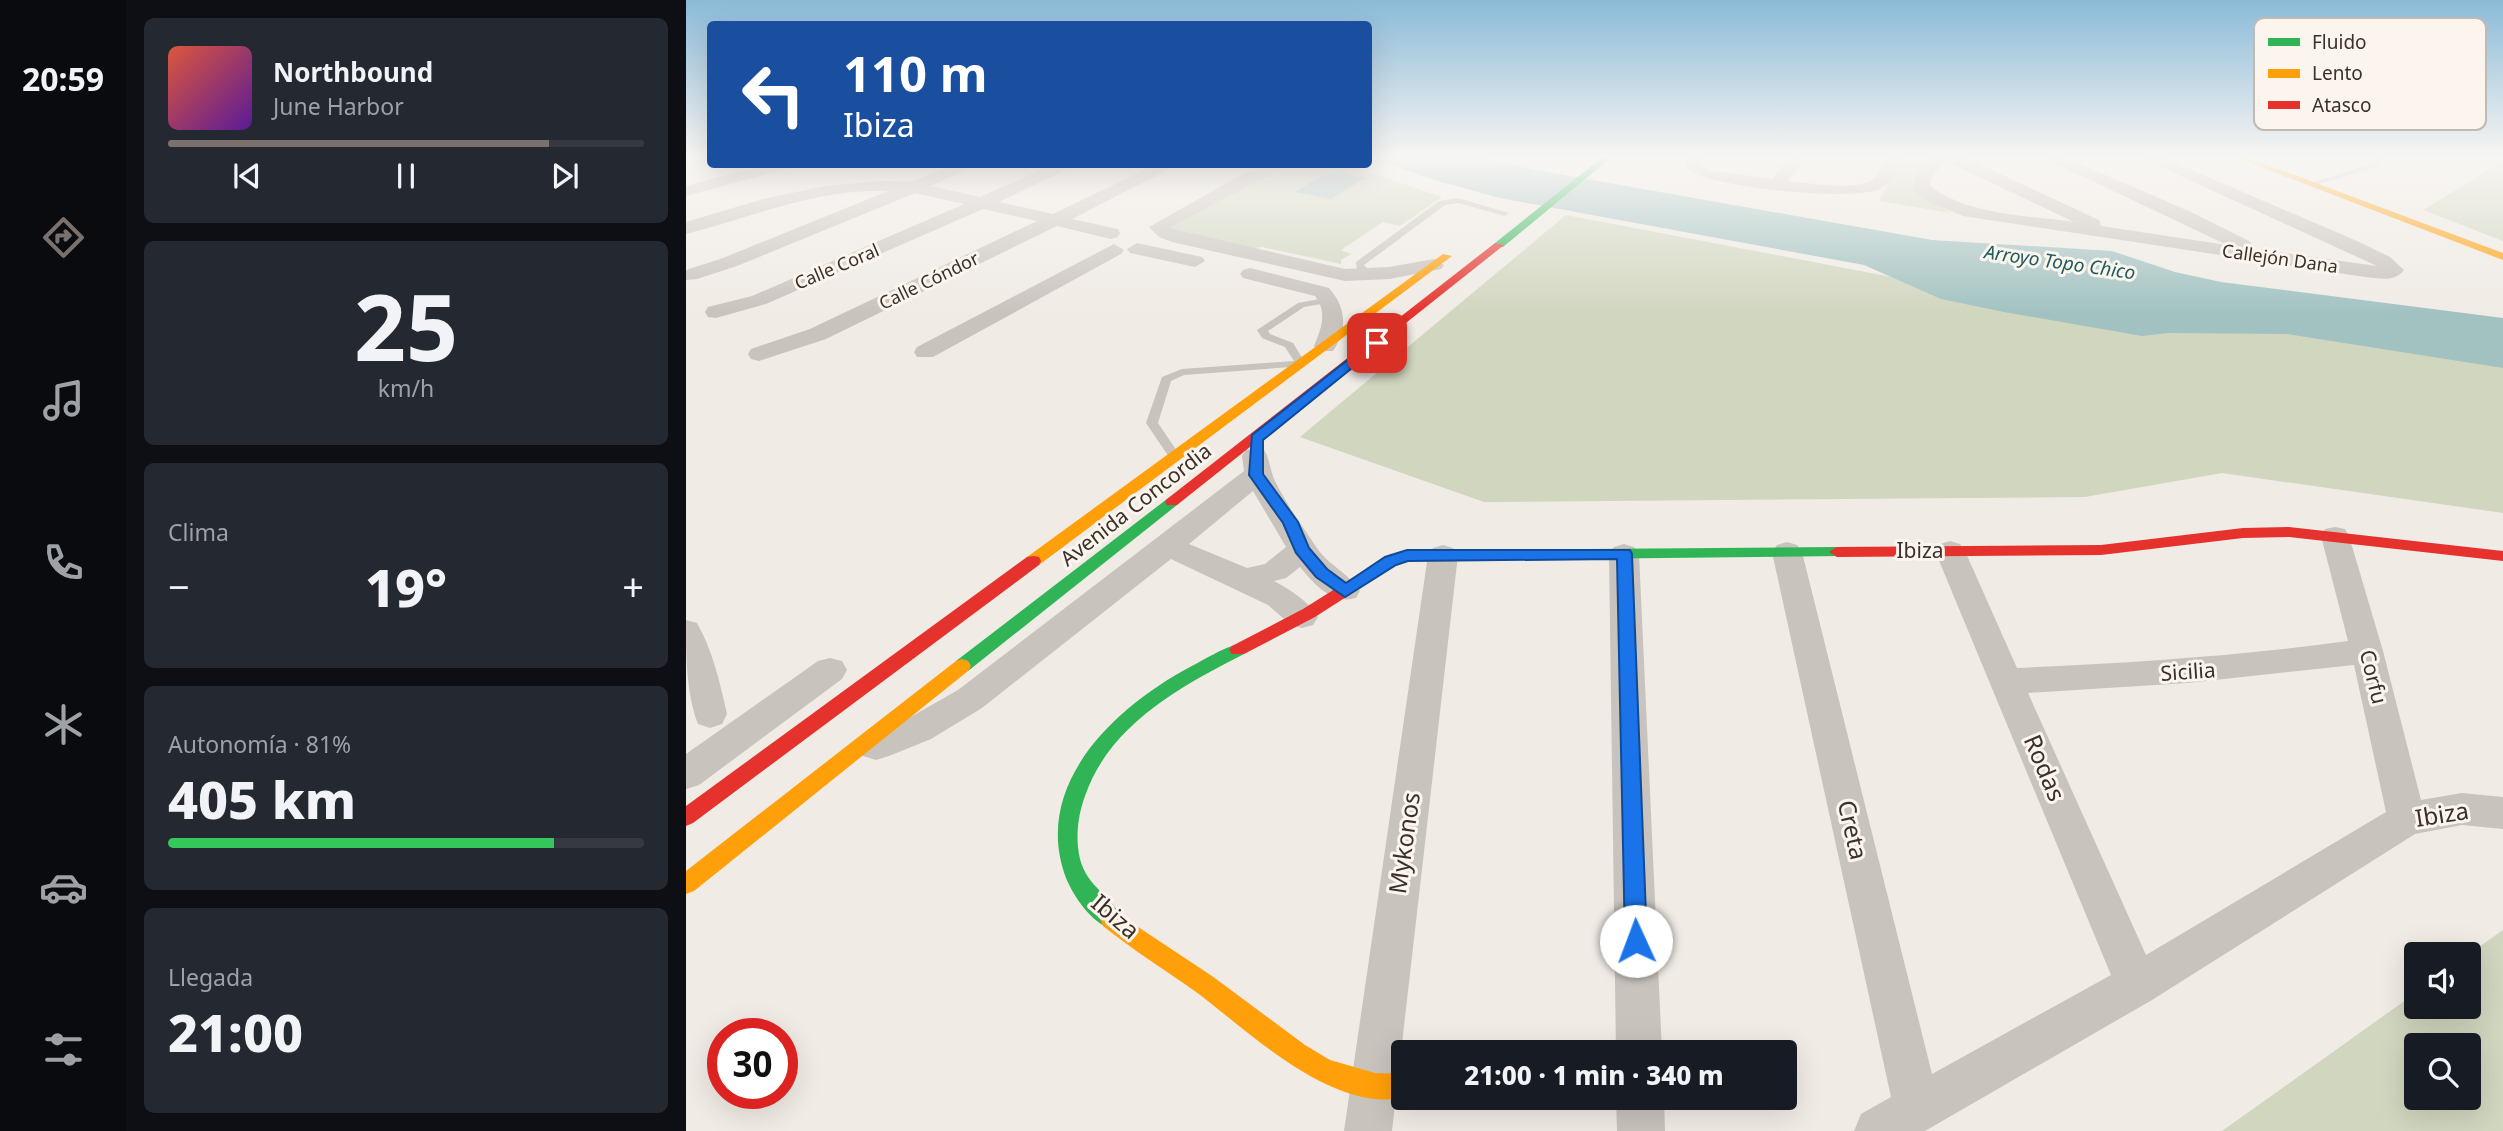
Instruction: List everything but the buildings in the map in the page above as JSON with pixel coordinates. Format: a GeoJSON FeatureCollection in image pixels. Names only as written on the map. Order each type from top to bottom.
{"type":"FeatureCollection","features":[{"type":"Feature","properties":{"kind":"main road"},"geometry":{"type":"LineString","coordinates":[[1485,228],[1509,209]]}},
{"type":"Feature","properties":{"kind":"main road","name":"Avenida Concordia"},"geometry":{"type":"LineString","coordinates":[[686,884],[841,759],[1256,438],[1545,209]]}},
{"type":"Feature","properties":{"kind":"main road"},"geometry":{"type":"LineString","coordinates":[[2377,209],[2503,257]]}},
{"type":"Feature","properties":{"kind":"main road","name":"Avenida Concordia"},"geometry":{"type":"LineString","coordinates":[[686,817],[1464,243]]}},
{"type":"Feature","properties":{"kind":"main road","name":"Ibiza"},"geometry":{"type":"LineString","coordinates":[[1388,1087],[1348,1082],[1321,1069],[1195,976],[1099,910],[1084,890],[1071,864],[1068,833],[1072,800],[1086,767],[1101,744],[1133,711],[1170,686],[1302,617],[1399,557],[2101,550],[2243,533],[2289,532],[2503,556]]}},
{"type":"Feature","properties":{"kind":"street"},"geometry":{"type":"LineString","coordinates":[[686,228],[756,209]]}},
{"type":"Feature","properties":{"kind":"street"},"geometry":{"type":"LineString","coordinates":[[690,275],[730,262],[859,209]]}},
{"type":"Feature","properties":{"kind":"street","name":"Calle Coral"},"geometry":{"type":"LineString","coordinates":[[716,312],[759,300],[970,209]]}},
{"type":"Feature","properties":{"kind":"street"},"geometry":{"type":"LineString","coordinates":[[1002,209],[1345,275],[1368,275],[1434,265]]}},
{"type":"Feature","properties":{"kind":"street","name":"Calle Cóndor"},"geometry":{"type":"LineString","coordinates":[[759,354],[818,334],[1080,209]]}},
{"type":"Feature","properties":{"kind":"street"},"geometry":{"type":"LineString","coordinates":[[925,352],[1136,233],[1186,209]]}},
{"type":"Feature","properties":{"kind":"street","name":"Callejón Dana"},"geometry":{"type":"LineString","coordinates":[[1958,209],[2264,257],[2389,273],[2394,270],[2350,245],[2267,209]]}},
{"type":"Feature","properties":{"kind":"street"},"geometry":{"type":"LineString","coordinates":[[2060,209],[2115,235]]}},
{"type":"Feature","properties":{"kind":"street"},"geometry":{"type":"LineString","coordinates":[[2169,209],[2264,257]]}},
{"type":"Feature","properties":{"kind":"street"},"geometry":{"type":"LineString","coordinates":[[1136,233],[1137,249]]}},
{"type":"Feature","properties":{"kind":"street"},"geometry":{"type":"LineString","coordinates":[[1136,233],[1161,240],[1137,249]]}},
{"type":"Feature","properties":{"kind":"street"},"geometry":{"type":"LineString","coordinates":[[1137,249],[1243,272],[1326,296]]}},
{"type":"Feature","properties":{"kind":"street"},"geometry":{"type":"LineString","coordinates":[[1243,272],[1267,258]]}},
{"type":"Feature","properties":{"kind":"street"},"geometry":{"type":"LineString","coordinates":[[1326,296],[1345,275]]}},
{"type":"Feature","properties":{"kind":"street"},"geometry":{"type":"LineString","coordinates":[[1325,346],[1336,319],[1326,296]]}},
{"type":"Feature","properties":{"kind":"street"},"geometry":{"type":"LineString","coordinates":[[1256,438],[1256,475],[1290,522],[1302,550],[1322,573],[1345,591]]}},
{"type":"Feature","properties":{"kind":"street"},"geometry":{"type":"LineString","coordinates":[[841,759],[919,729],[970,699],[1168,547],[1256,475]]}},
{"type":"Feature","properties":{"kind":"street","name":"Corfu"},"geometry":{"type":"LineString","coordinates":[[2335,536],[2367,652],[2407,819]]}},
{"type":"Feature","properties":{"kind":"street"},"geometry":{"type":"LineString","coordinates":[[1168,547],[1245,579],[1279,597],[1302,617]]}},
{"type":"Feature","properties":{"kind":"street"},"geometry":{"type":"LineString","coordinates":[[1245,579],[1275,571],[1302,550]]}},
{"type":"Feature","properties":{"kind":"street","name":"Rodas"},"geometry":{"type":"LineString","coordinates":[[1950,551],[2137,985]]}},
{"type":"Feature","properties":{"kind":"street","name":"Creta"},"geometry":{"type":"LineString","coordinates":[[1787,552],[1917,1108]]}},
{"type":"Feature","properties":{"kind":"street"},"geometry":{"type":"LineString","coordinates":[[1625,554],[1639,1040]]}},
{"type":"Feature","properties":{"kind":"street","name":"Mykonos"},"geometry":{"type":"LineString","coordinates":[[1368,1131],[1388,1087],[1443,555]]}},
{"type":"Feature","properties":{"kind":"street"},"geometry":{"type":"LineString","coordinates":[[686,631],[693,673],[710,714]]}},
{"type":"Feature","properties":{"kind":"street","name":"Sicilia"},"geometry":{"type":"LineString","coordinates":[[2007,681],[2218,670],[2367,652]]}},
{"type":"Feature","properties":{"kind":"street"},"geometry":{"type":"LineString","coordinates":[[686,776],[830,670]]}},
{"type":"Feature","properties":{"kind":"street"},"geometry":{"type":"LineString","coordinates":[[686,776],[799,732]]}},
{"type":"Feature","properties":{"kind":"street","name":"Ibiza"},"geometry":{"type":"LineString","coordinates":[[1878,1131],[2137,985],[2407,819],[2462,808],[2503,813]]}},
{"type":"Feature","properties":{"kind":"street"},"geometry":{"type":"LineString","coordinates":[[1640,1110],[1641,1131]]}},
{"type":"Feature","properties":{"kind":"lane"},"geometry":{"type":"LineString","coordinates":[[1368,275],[1360,269],[1359,264],[1434,209]]}},
{"type":"Feature","properties":{"kind":"lane"},"geometry":{"type":"LineString","coordinates":[[1175,457],[1152,423],[1166,379],[1182,372],[1301,364],[1289,345],[1266,336],[1262,330],[1301,305],[1326,296]]}},
{"type":"Feature","properties":{"kind":"green space"},"geometry":{"type":"Polygon","coordinates":[[[1203,209],[1425,209],[1400,226],[1383,222],[1341,250],[1351,254],[1341,260],[1341,264],[1262,247],[1246,249],[1170,231],[1170,227],[1203,209]]]}},
{"type":"Feature","properties":{"kind":"green space"},"geometry":{"type":"Polygon","coordinates":[[[1926,209],[1944,209],[1951,213],[1926,209]]]}},
{"type":"Feature","properties":{"kind":"green space"},"geometry":{"type":"Polygon","coordinates":[[[2503,209],[2503,241],[2423,210],[2503,209]]]}},
{"type":"Feature","properties":{"kind":"green space"},"geometry":{"type":"Polygon","coordinates":[[[1566,215],[2002,298],[2503,361],[2503,513],[2222,473],[2085,497],[1484,502],[1300,437],[1566,215]]]}},
{"type":"Feature","properties":{"kind":"green space"},"geometry":{"type":"Polygon","coordinates":[[[2503,930],[2503,1131],[2222,1131],[2404,1001],[2404,1019],[2481,1019],[2481,946],[2503,930]]]}},
{"type":"Feature","properties":{"kind":"water","name":"Arroyo Topo Chico"},"geometry":{"type":"Polygon","coordinates":[[[1559,209],[1755,209],[1932,240],[2112,251],[2175,272],[2221,282],[2503,318],[2503,368],[2287,334],[2168,333],[2142,336],[1941,299],[1864,265],[1559,209]]]}},
{"type":"Feature","properties":{"kind":"traffic: fast"},"geometry":{"type":"LineString","coordinates":[[1499,245],[1544,209]]}},
{"type":"Feature","properties":{"kind":"traffic: fast"},"geometry":{"type":"LineString","coordinates":[[962,666],[1172,502]]}},
{"type":"Feature","properties":{"kind":"traffic: fast"},"geometry":{"type":"LineString","coordinates":[[1476,555],[1837,552]]}},
{"type":"Feature","properties":{"kind":"traffic: fast"},"geometry":{"type":"LineString","coordinates":[[1111,919],[1082,888],[1069,858],[1067,833],[1079,783],[1108,738],[1145,703],[1179,681],[1238,650]]}},
{"type":"Feature","properties":{"kind":"traffic: slow"},"geometry":{"type":"LineString","coordinates":[[2376,209],[2503,257]]}},
{"type":"Feature","properties":{"kind":"traffic: slow"},"geometry":{"type":"LineString","coordinates":[[1033,561],[1447,256]]}},
{"type":"Feature","properties":{"kind":"traffic: slow"},"geometry":{"type":"LineString","coordinates":[[686,884],[962,666]]}},
{"type":"Feature","properties":{"kind":"traffic: slow"},"geometry":{"type":"LineString","coordinates":[[1111,919],[1204,984],[1272,1037],[1321,1069],[1375,1086],[1391,1086]]}},
{"type":"Feature","properties":{"kind":"traffic: jam"},"geometry":{"type":"LineString","coordinates":[[1172,502],[1499,245]]}},
{"type":"Feature","properties":{"kind":"traffic: jam"},"geometry":{"type":"LineString","coordinates":[[1837,552],[2101,550],[2243,533],[2289,532],[2503,556]]}},
{"type":"Feature","properties":{"kind":"traffic: jam"},"geometry":{"type":"LineString","coordinates":[[1238,650],[1309,613],[1395,559],[1417,555],[1476,555]]}},
{"type":"Feature","properties":{"kind":"traffic: jam"},"geometry":{"type":"LineString","coordinates":[[686,817],[1033,561]]}},
{"type":"Feature","properties":{"kind":"route"},"geometry":{"type":"LineString","coordinates":[[1377,343],[1256,438],[1256,475],[1290,522],[1302,550],[1322,573],[1345,591],[1399,557],[1625,554],[1636,941]]}}]}
